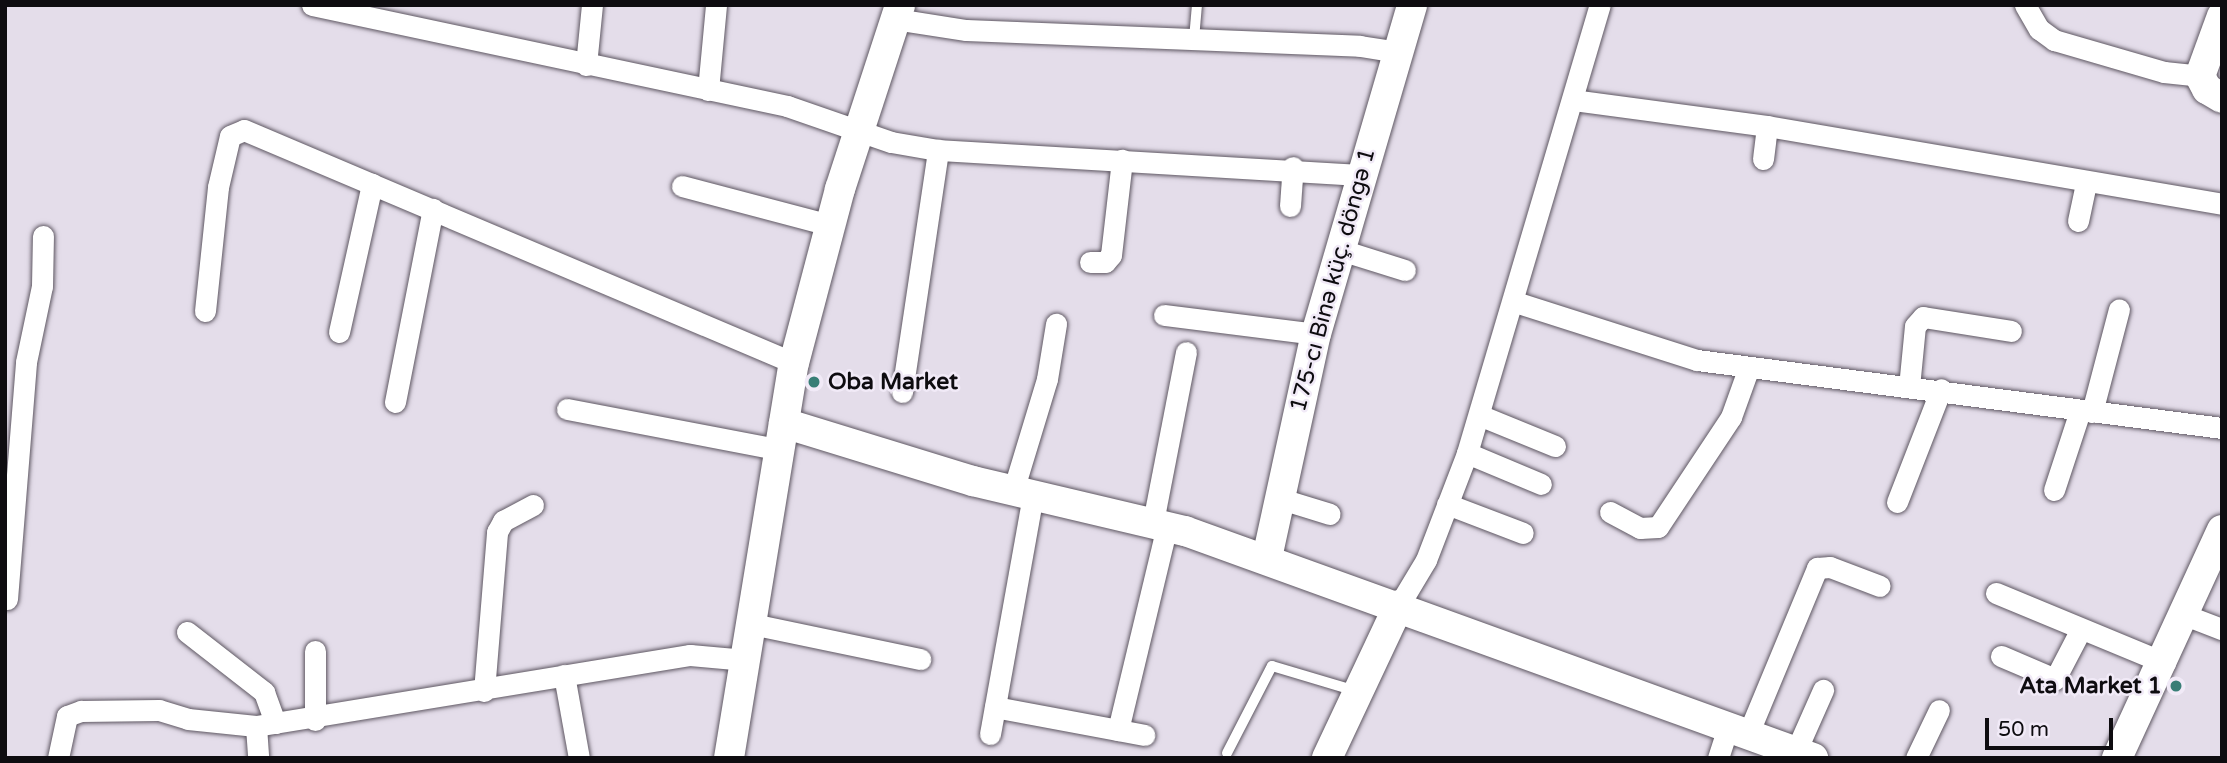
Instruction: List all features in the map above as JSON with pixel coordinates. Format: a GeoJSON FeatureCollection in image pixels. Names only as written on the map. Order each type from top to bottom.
{"type":"FeatureCollection","features":[{"type":"Feature","properties":{"kind":"street"},"geometry":{"type":"LineString","coordinates":[[586,65],[592,5]]}},
{"type":"Feature","properties":{"kind":"street"},"geometry":{"type":"LineString","coordinates":[[708,90],[716,5]]}},
{"type":"Feature","properties":{"kind":"street","name":"175-cı Binə küç. döngə 1"},"geometry":{"type":"LineString","coordinates":[[1266,558],[1316,334],[1396,52],[1412,5]]}},
{"type":"Feature","properties":{"kind":"street"},"geometry":{"type":"LineString","coordinates":[[1327,758],[1399,605],[1426,559],[1467,453],[1515,302],[1600,5]]}},
{"type":"Feature","properties":{"kind":"street"},"geometry":{"type":"LineString","coordinates":[[2025,5],[2039,29],[2054,40],[2164,72],[2200,76]]}},
{"type":"Feature","properties":{"kind":"street"},"geometry":{"type":"LineString","coordinates":[[325,7],[787,106],[858,132],[939,150],[1293,167],[1362,175]]}},
{"type":"Feature","properties":{"kind":"street"},"geometry":{"type":"LineString","coordinates":[[729,758],[794,363],[830,225],[897,12],[965,30],[1360,46],[1396,52]]}},
{"type":"Feature","properties":{"kind":"street"},"geometry":{"type":"LineString","coordinates":[[2222,16],[2200,76],[2207,89],[2222,98]]}},
{"type":"Feature","properties":{"kind":"street"},"geometry":{"type":"LineString","coordinates":[[1573,100],[1767,126],[2222,204]]}},
{"type":"Feature","properties":{"kind":"street"},"geometry":{"type":"LineString","coordinates":[[1763,159],[1767,126]]}},
{"type":"Feature","properties":{"kind":"street"},"geometry":{"type":"LineString","coordinates":[[205,311],[218,187],[230,136],[254,134],[794,363]]}},
{"type":"Feature","properties":{"kind":"street"},"geometry":{"type":"LineString","coordinates":[[902,392],[939,150]]}},
{"type":"Feature","properties":{"kind":"street"},"geometry":{"type":"LineString","coordinates":[[1090,262],[1105,262],[1111,255],[1122,160]]}},
{"type":"Feature","properties":{"kind":"street"},"geometry":{"type":"LineString","coordinates":[[1290,205],[1293,167]]}},
{"type":"Feature","properties":{"kind":"street"},"geometry":{"type":"LineString","coordinates":[[2078,221],[2085,182]]}},
{"type":"Feature","properties":{"kind":"street"},"geometry":{"type":"LineString","coordinates":[[339,332],[372,184]]}},
{"type":"Feature","properties":{"kind":"street"},"geometry":{"type":"LineString","coordinates":[[682,186],[830,225]]}},
{"type":"Feature","properties":{"kind":"street"},"geometry":{"type":"LineString","coordinates":[[395,402],[433,209]]}},
{"type":"Feature","properties":{"kind":"street"},"geometry":{"type":"LineString","coordinates":[[7,599],[16,360],[42,286],[43,236]]}},
{"type":"Feature","properties":{"kind":"street"},"geometry":{"type":"LineString","coordinates":[[1341,250],[1405,270]]}},
{"type":"Feature","properties":{"kind":"street"},"geometry":{"type":"LineString","coordinates":[[1515,302],[1666,354],[2222,428]]}},
{"type":"Feature","properties":{"kind":"street"},"geometry":{"type":"LineString","coordinates":[[2054,490],[2086,412],[2119,309]]}},
{"type":"Feature","properties":{"kind":"street"},"geometry":{"type":"LineString","coordinates":[[1164,315],[1316,334]]}},
{"type":"Feature","properties":{"kind":"street"},"geometry":{"type":"LineString","coordinates":[[1909,387],[1915,326],[1923,317],[2011,331]]}},
{"type":"Feature","properties":{"kind":"street"},"geometry":{"type":"LineString","coordinates":[[990,734],[1023,493],[1056,324]]}},
{"type":"Feature","properties":{"kind":"street"},"geometry":{"type":"LineString","coordinates":[[1118,730],[1160,524],[1185,352]]}},
{"type":"Feature","properties":{"kind":"street"},"geometry":{"type":"LineString","coordinates":[[1611,512],[1640,528],[1658,527],[1731,417],[1749,367]]}},
{"type":"Feature","properties":{"kind":"street"},"geometry":{"type":"LineString","coordinates":[[1897,502],[1941,389]]}},
{"type":"Feature","properties":{"kind":"street"},"geometry":{"type":"LineString","coordinates":[[567,409],[783,437],[1160,524],[1399,605],[1805,755],[1823,690]]}},
{"type":"Feature","properties":{"kind":"street"},"geometry":{"type":"LineString","coordinates":[[1479,415],[1555,446]]}},
{"type":"Feature","properties":{"kind":"street"},"geometry":{"type":"LineString","coordinates":[[1467,453],[1541,484]]}},
{"type":"Feature","properties":{"kind":"street"},"geometry":{"type":"LineString","coordinates":[[1278,498],[1330,514]]}},
{"type":"Feature","properties":{"kind":"street"},"geometry":{"type":"LineString","coordinates":[[1447,504],[1523,533]]}},
{"type":"Feature","properties":{"kind":"street"},"geometry":{"type":"LineString","coordinates":[[484,691],[497,532],[503,521],[533,505]]}},
{"type":"Feature","properties":{"kind":"street"},"geometry":{"type":"LineString","coordinates":[[2118,758],[2165,663],[2222,530]]}},
{"type":"Feature","properties":{"kind":"street"},"geometry":{"type":"LineString","coordinates":[[1718,758],[1738,731],[1817,568],[1830,567],[1880,586]]}},
{"type":"Feature","properties":{"kind":"street"},"geometry":{"type":"LineString","coordinates":[[1996,593],[2165,663]]}},
{"type":"Feature","properties":{"kind":"street"},"geometry":{"type":"LineString","coordinates":[[2185,615],[2222,629]]}},
{"type":"Feature","properties":{"kind":"street"},"geometry":{"type":"LineString","coordinates":[[752,624],[920,659]]}},
{"type":"Feature","properties":{"kind":"street"},"geometry":{"type":"LineString","coordinates":[[2001,656],[2055,679],[2081,629]]}},
{"type":"Feature","properties":{"kind":"street"},"geometry":{"type":"LineString","coordinates":[[187,632],[264,692],[266,725],[258,758]]}},
{"type":"Feature","properties":{"kind":"street"},"geometry":{"type":"LineString","coordinates":[[315,651],[315,720]]}},
{"type":"Feature","properties":{"kind":"street"},"geometry":{"type":"LineString","coordinates":[[58,758],[67,716],[81,711],[159,710],[188,719],[266,725],[315,720],[690,655],[746,660]]}},
{"type":"Feature","properties":{"kind":"street"},"geometry":{"type":"LineString","coordinates":[[564,675],[579,758]]}},
{"type":"Feature","properties":{"kind":"street"},"geometry":{"type":"LineString","coordinates":[[995,707],[1143,735]]}},
{"type":"Feature","properties":{"kind":"street"},"geometry":{"type":"LineString","coordinates":[[1916,758],[1939,710]]}},
{"type":"Feature","properties":{"kind":"lane"},"geometry":{"type":"LineString","coordinates":[[1194,39],[1197,5]]}},
{"type":"Feature","properties":{"kind":"lane"},"geometry":{"type":"LineString","coordinates":[[1227,754],[1272,666],[1358,692]]}},
{"type":"Feature","properties":{"kind":"place","name":"Oba Market"},"geometry":{"type":"Point","coordinates":[814,382]}},
{"type":"Feature","properties":{"kind":"place","name":"Ata Market 1"},"geometry":{"type":"Point","coordinates":[2176,686]}}]}
